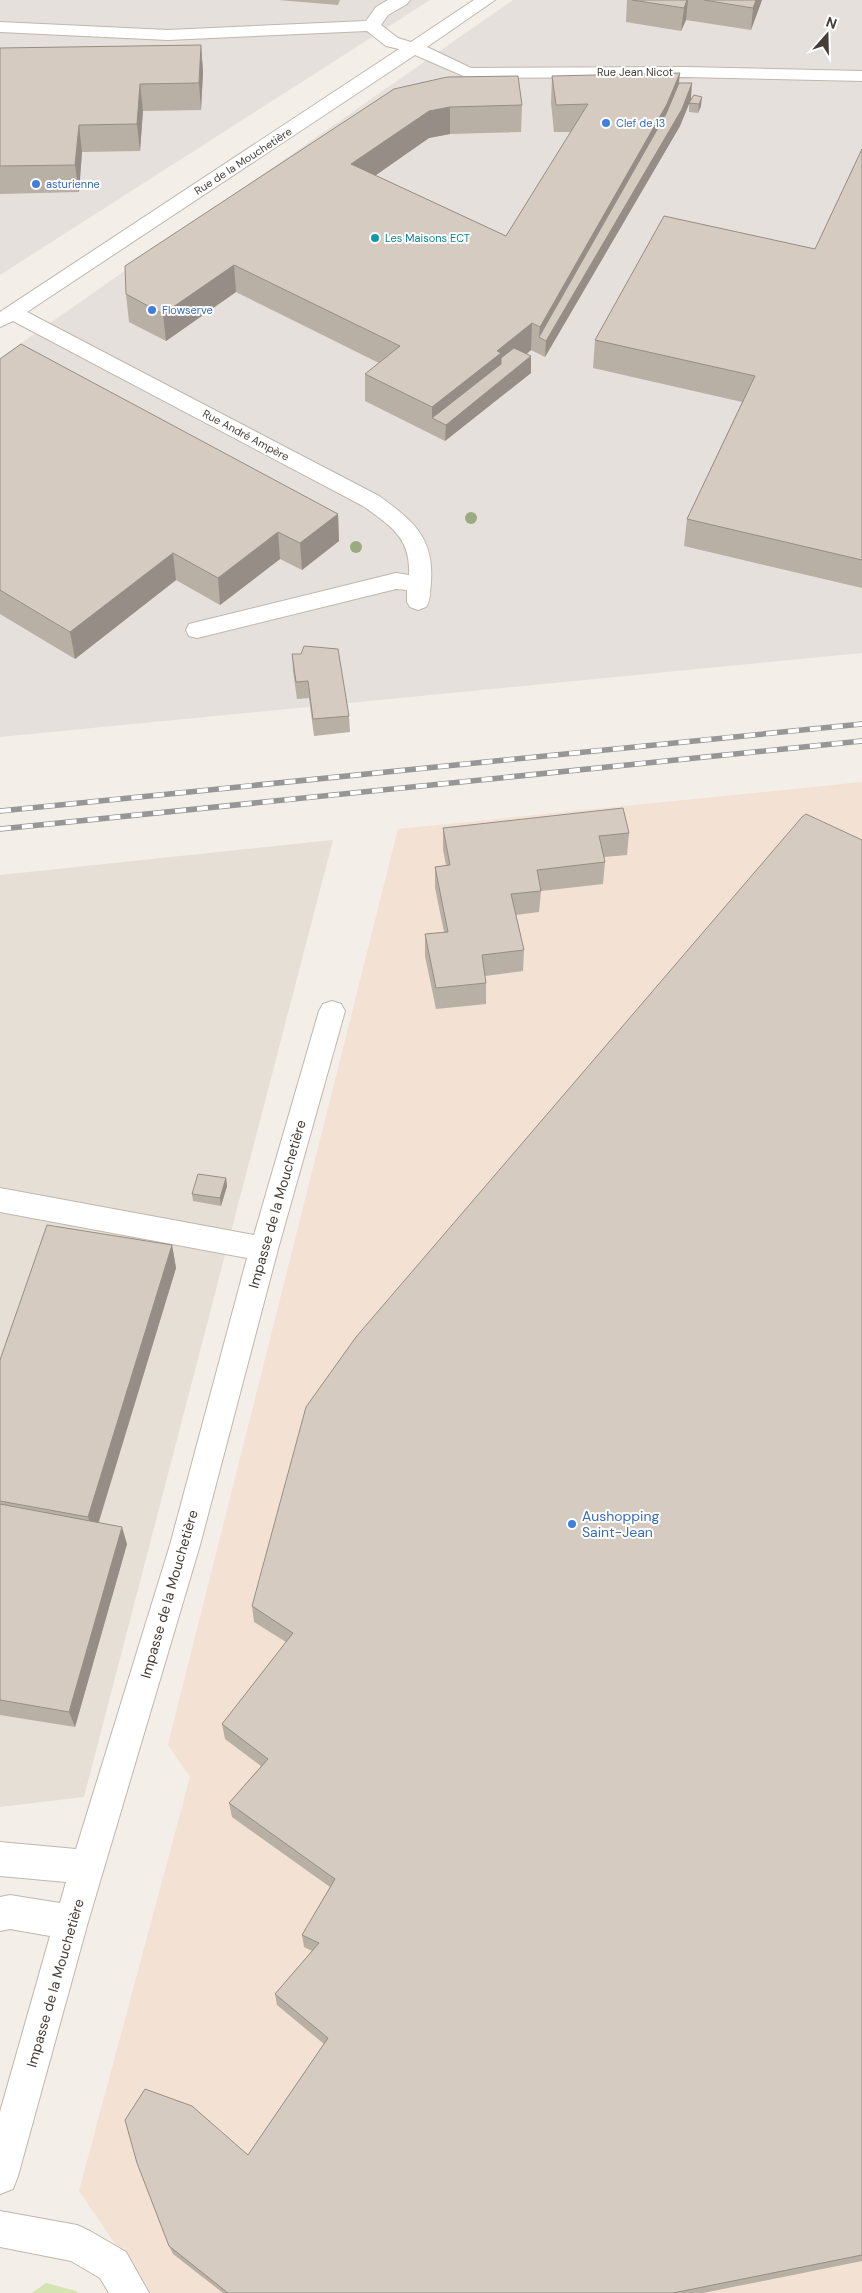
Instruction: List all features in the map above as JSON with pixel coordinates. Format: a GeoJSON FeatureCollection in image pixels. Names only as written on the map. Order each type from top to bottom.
{"type":"FeatureCollection","features":[{"type":"Feature","properties":{"kind":"street"},"geometry":{"type":"LineString","coordinates":[[0,27],[168,35],[371,26],[382,12],[400,0]]}},
{"type":"Feature","properties":{"kind":"street","name":"Rue de la Mouchetière"},"geometry":{"type":"LineString","coordinates":[[7,317],[486,0]]}},
{"type":"Feature","properties":{"kind":"street","name":"Rue Jean Nicot"},"geometry":{"type":"LineString","coordinates":[[371,26],[392,42],[414,48],[468,74],[685,72],[862,76]]}},
{"type":"Feature","properties":{"kind":"street","name":"Rue André Ampère"},"geometry":{"type":"LineString","coordinates":[[7,317],[371,501],[400,522],[412,538],[420,560],[418,593],[396,581],[197,630]]}},
{"type":"Feature","properties":{"kind":"street","name":"Impasse de la Mouchetière"},"geometry":{"type":"LineString","coordinates":[[0,2176],[71,1922],[185,1545],[264,1249],[332,1012]]}},
{"type":"Feature","properties":{"kind":"street"},"geometry":{"type":"LineString","coordinates":[[0,1200],[264,1249]]}},
{"type":"Feature","properties":{"kind":"street"},"geometry":{"type":"LineString","coordinates":[[0,1859],[88,1867]]}},
{"type":"Feature","properties":{"kind":"street"},"geometry":{"type":"LineString","coordinates":[[0,1914],[10,1912],[71,1922]]}},
{"type":"Feature","properties":{"kind":"street"},"geometry":{"type":"LineString","coordinates":[[0,2229],[77,2244],[112,2265],[130,2293]]}},
{"type":"Feature","properties":{"kind":"shaded area"},"geometry":{"type":"Polygon","coordinates":[[[0,0],[430,0],[0,275],[0,0]]]}},
{"type":"Feature","properties":{"kind":"shaded area"},"geometry":{"type":"Polygon","coordinates":[[[513,0],[862,0],[862,653],[0,737],[0,358],[513,0]]]}},
{"type":"Feature","properties":{"kind":"shaded area","name":"Aushopping Saint-Jean"},"geometry":{"type":"Polygon","coordinates":[[[862,782],[862,2293],[149,2293],[79,2191],[190,1777],[168,1745],[398,829],[862,782]]]}},
{"type":"Feature","properties":{"kind":"shaded area"},"geometry":{"type":"Polygon","coordinates":[[[333,840],[84,1797],[0,1807],[0,875],[333,840]]]}},
{"type":"Feature","properties":{"kind":"green space"},"geometry":{"type":"Polygon","coordinates":[[[46,2283],[76,2291],[78,2293],[32,2293],[46,2283]]]}},
{"type":"Feature","properties":{"kind":"building"},"geometry":{"type":"Polygon","coordinates":[[[632,0],[687,0],[684,8],[632,0]]]}},
{"type":"Feature","properties":{"kind":"building"},"geometry":{"type":"Polygon","coordinates":[[[704,0],[756,0],[753,8],[704,0]]]}},
{"type":"Feature","properties":{"kind":"building"},"geometry":{"type":"Polygon","coordinates":[[[201,45],[199,83],[140,84],[137,124],[79,125],[75,165],[0,166],[0,48],[201,45]]]}},
{"type":"Feature","properties":{"kind":"building"},"geometry":{"type":"Polygon","coordinates":[[[680,73],[667,104],[540,327],[532,323],[497,351],[501,353],[432,407],[365,374],[400,346],[234,265],[163,314],[126,294],[125,266],[394,89],[447,77],[518,76],[522,105],[450,107],[429,111],[351,164],[506,236],[588,104],[556,105],[552,76],[680,73]]]}},
{"type":"Feature","properties":{"kind":"building"},"geometry":{"type":"Polygon","coordinates":[[[679,83],[692,83],[682,109],[546,341],[539,337],[666,114],[679,83]]]}},
{"type":"Feature","properties":{"kind":"building"},"geometry":{"type":"Polygon","coordinates":[[[694,95],[702,97],[699,104],[689,103],[694,95]]]}},
{"type":"Feature","properties":{"kind":"building"},"geometry":{"type":"Polygon","coordinates":[[[862,149],[862,560],[687,519],[755,376],[595,340],[664,216],[815,249],[862,149]]]}},
{"type":"Feature","properties":{"kind":"building"},"geometry":{"type":"Polygon","coordinates":[[[21,344],[338,514],[300,543],[278,532],[218,578],[173,553],[70,632],[0,590],[0,359],[21,344]]]}},
{"type":"Feature","properties":{"kind":"building"},"geometry":{"type":"Polygon","coordinates":[[[514,348],[531,356],[446,425],[432,418],[501,364],[501,358],[514,348]]]}},
{"type":"Feature","properties":{"kind":"building"},"geometry":{"type":"Polygon","coordinates":[[[304,646],[338,649],[349,716],[313,719],[308,681],[296,682],[292,654],[301,654],[304,646]]]}},
{"type":"Feature","properties":{"kind":"building"},"geometry":{"type":"Polygon","coordinates":[[[623,808],[629,833],[599,836],[605,862],[537,870],[541,891],[511,894],[524,950],[482,955],[486,983],[436,988],[425,934],[448,932],[435,867],[450,865],[443,828],[623,808]]]}},
{"type":"Feature","properties":{"kind":"building","name":"Aushopping Saint-Jean"},"geometry":{"type":"Polygon","coordinates":[[[806,814],[862,840],[862,2255],[673,2293],[228,2293],[169,2246],[137,2163],[125,2120],[145,2089],[192,2106],[248,2155],[328,2038],[275,1994],[319,1943],[302,1935],[335,1879],[229,1803],[268,1759],[222,1724],[293,1633],[252,1606],[306,1407],[356,1337],[806,814]]]}},
{"type":"Feature","properties":{"kind":"building"},"geometry":{"type":"Polygon","coordinates":[[[198,1174],[226,1178],[220,1198],[192,1194],[198,1174]]]}},
{"type":"Feature","properties":{"kind":"building"},"geometry":{"type":"Polygon","coordinates":[[[47,1225],[172,1245],[88,1517],[0,1501],[0,1360],[47,1225]]]}},
{"type":"Feature","properties":{"kind":"building"},"geometry":{"type":"Polygon","coordinates":[[[0,1504],[122,1527],[69,1712],[0,1700],[0,1504]]]}},
{"type":"Feature","properties":{"kind":"railway"},"geometry":{"type":"LineString","coordinates":[[0,811],[862,724]]}},
{"type":"Feature","properties":{"kind":"railway"},"geometry":{"type":"LineString","coordinates":[[0,829],[862,741]]}},
{"type":"Feature","properties":{"kind":"place","name":"Clef de 13"},"geometry":{"type":"Point","coordinates":[606,123]}},
{"type":"Feature","properties":{"kind":"place","name":"asturienne"},"geometry":{"type":"Point","coordinates":[36,184]}},
{"type":"Feature","properties":{"kind":"place","name":"Les Maisons ECT"},"geometry":{"type":"Point","coordinates":[375,238]}},
{"type":"Feature","properties":{"kind":"place","name":"Flowserve"},"geometry":{"type":"Point","coordinates":[152,310]}},
{"type":"Feature","properties":{"kind":"place","name":"Aushopping Saint-Jean"},"geometry":{"type":"Point","coordinates":[572,1524]}}]}
